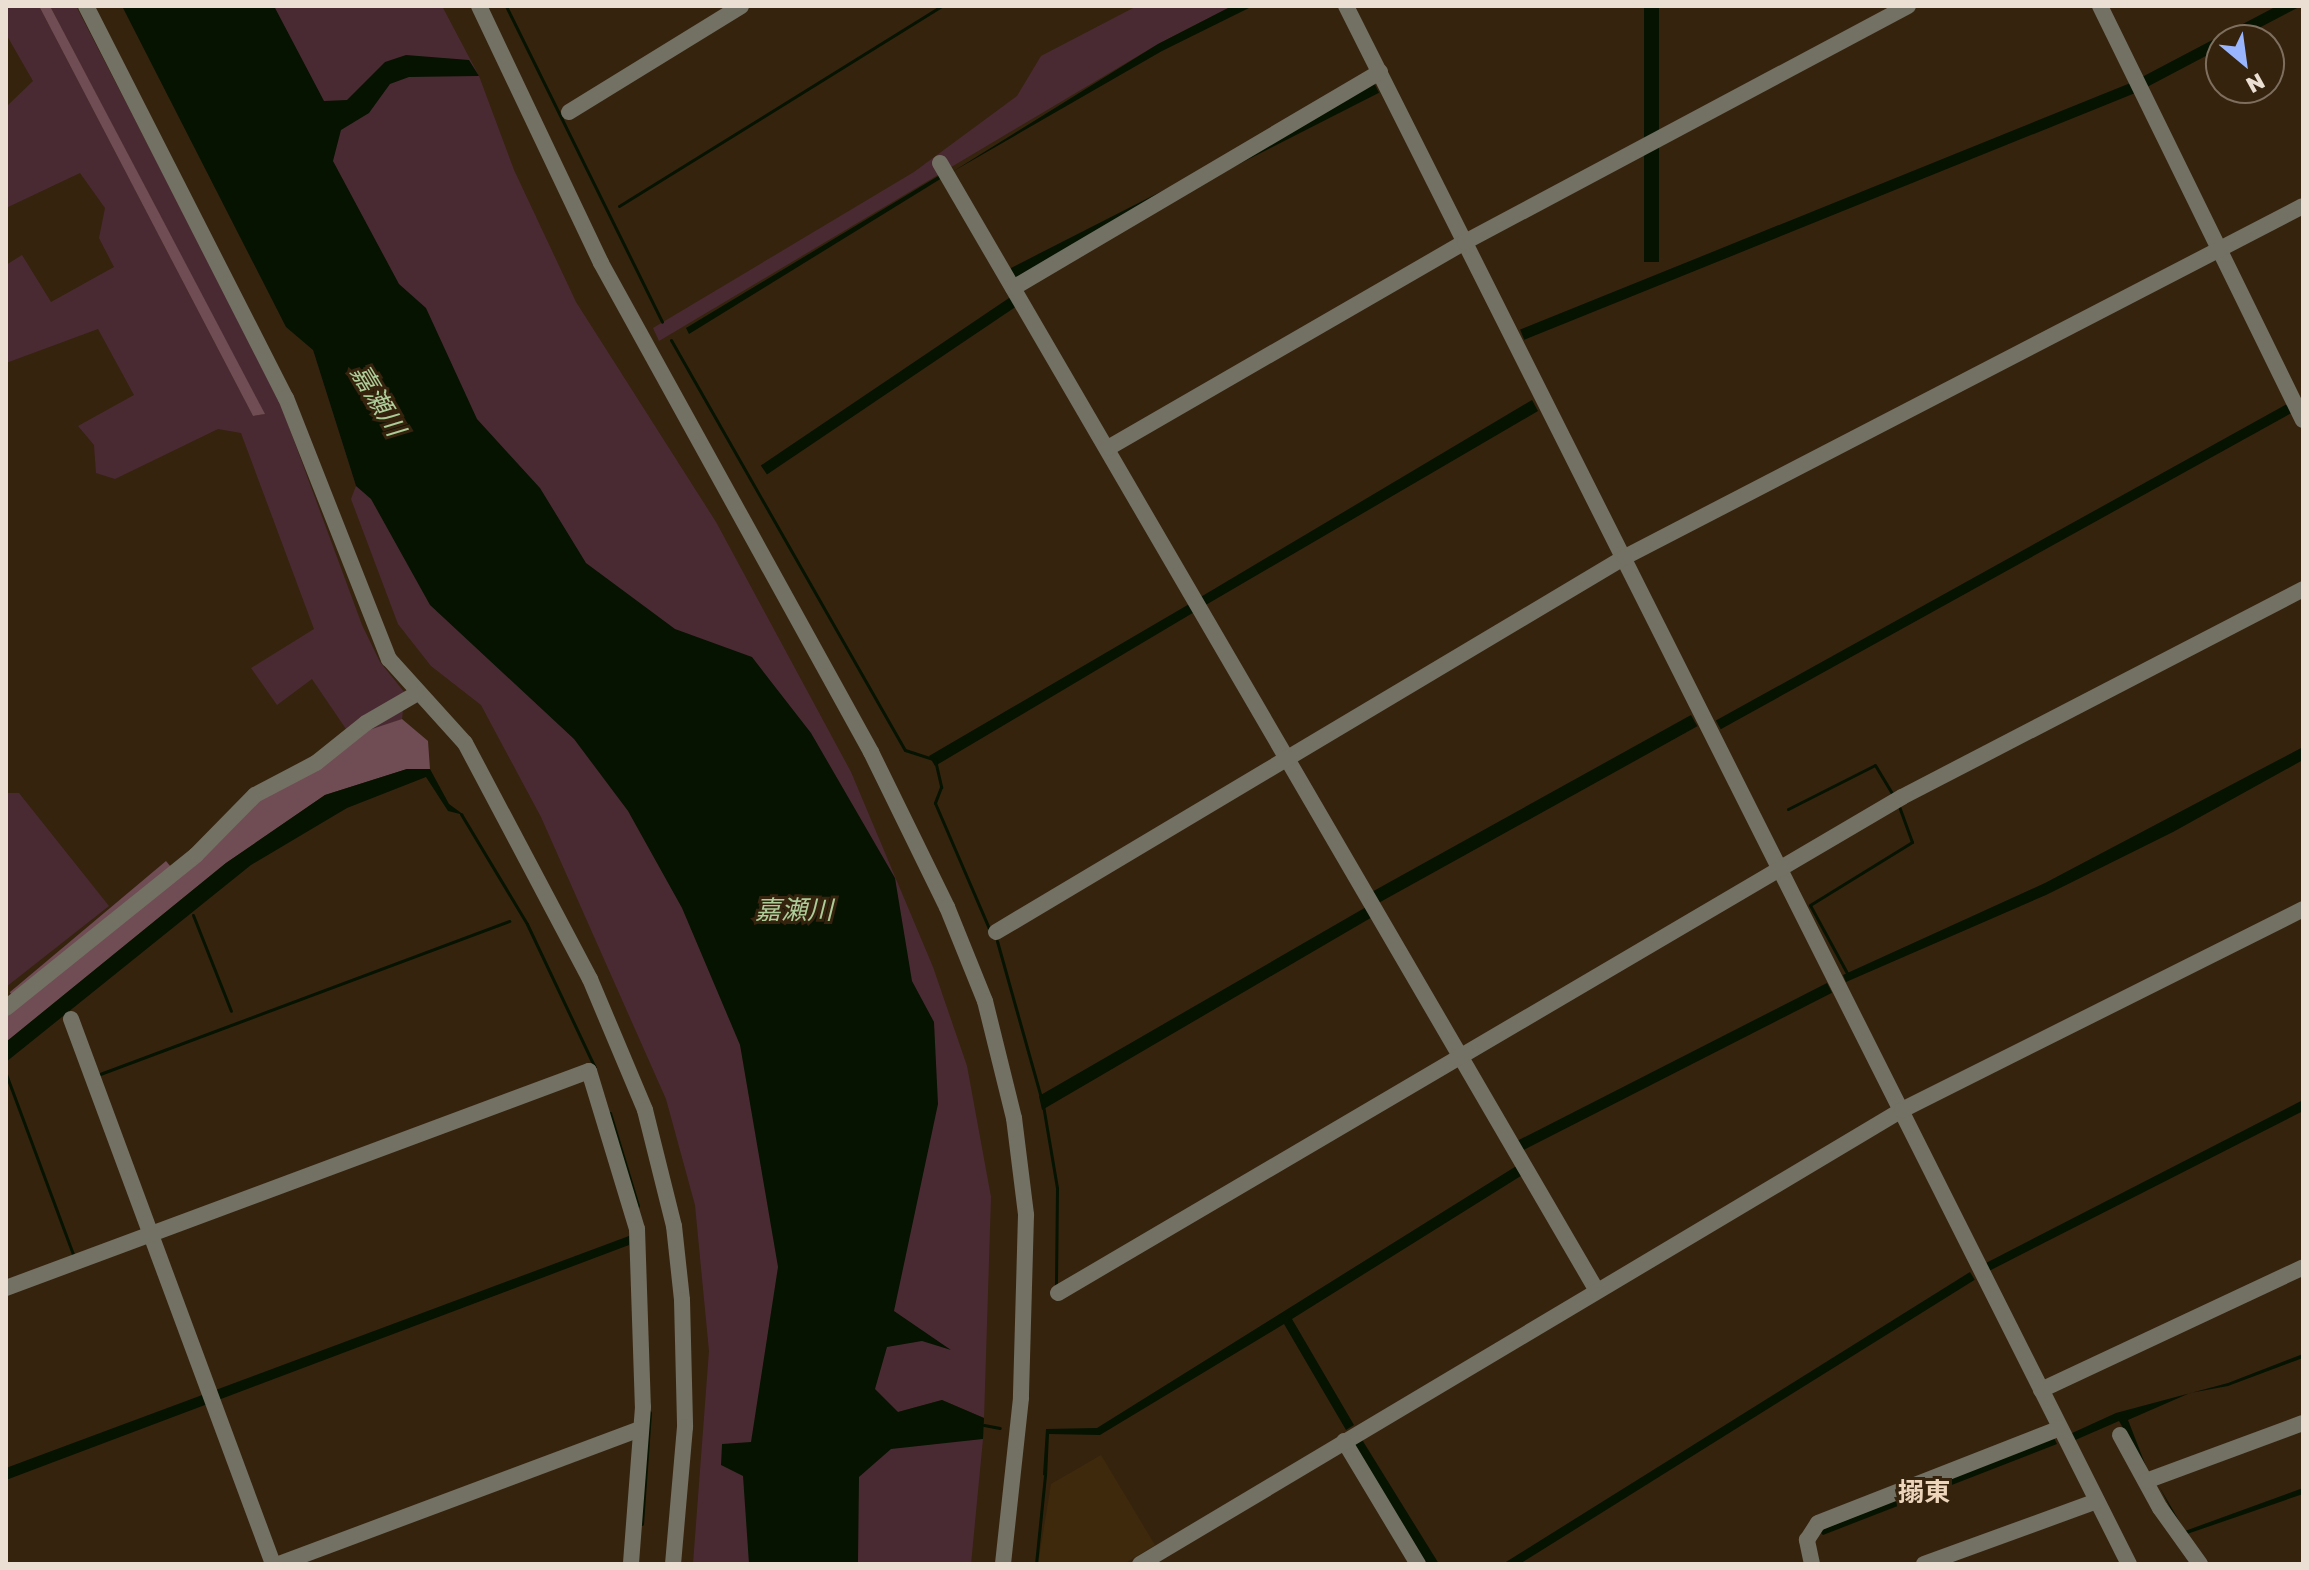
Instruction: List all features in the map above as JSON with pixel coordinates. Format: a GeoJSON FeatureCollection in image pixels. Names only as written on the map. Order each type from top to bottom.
{"type":"FeatureCollection","features":[{"type":"Feature","properties":{"kind":"street"},"geometry":{"type":"LineString","coordinates":[[86,6],[270,363],[368,614],[389,659],[416,694],[449,721],[465,743],[590,979],[645,1110],[674,1226],[682,1300],[685,1427],[673,1564]]}},
{"type":"Feature","properties":{"kind":"street"},"geometry":{"type":"LineString","coordinates":[[479,6],[601,263],[895,799],[985,1001],[1014,1118],[1026,1215],[1021,1398],[1003,1564]]}},
{"type":"Feature","properties":{"kind":"street"},"geometry":{"type":"LineString","coordinates":[[569,112],[741,6]]}},
{"type":"Feature","properties":{"kind":"street"},"geometry":{"type":"LineString","coordinates":[[1346,6],[1782,866],[2129,1564]]}},
{"type":"Feature","properties":{"kind":"street"},"geometry":{"type":"LineString","coordinates":[[1108,448],[1465,242],[1908,6]]}},
{"type":"Feature","properties":{"kind":"street"},"geometry":{"type":"LineString","coordinates":[[2100,6],[2303,420]]}},
{"type":"Feature","properties":{"kind":"street"},"geometry":{"type":"LineString","coordinates":[[1013,288],[1380,72]]}},
{"type":"Feature","properties":{"kind":"street"},"geometry":{"type":"LineString","coordinates":[[940,163],[1596,1289]]}},
{"type":"Feature","properties":{"kind":"street"},"geometry":{"type":"LineString","coordinates":[[996,932],[1625,557],[2303,206]]}},
{"type":"Feature","properties":{"kind":"street"},"geometry":{"type":"LineString","coordinates":[[1058,1293],[1460,1054],[1935,779],[2303,589]]}},
{"type":"Feature","properties":{"kind":"street"},"geometry":{"type":"LineString","coordinates":[[6,1008],[196,855],[255,795],[316,763],[366,723],[416,694]]}},
{"type":"Feature","properties":{"kind":"street"},"geometry":{"type":"LineString","coordinates":[[1140,1564],[1596,1289],[1902,1110],[2303,909]]}},
{"type":"Feature","properties":{"kind":"street"},"geometry":{"type":"LineString","coordinates":[[71,1019],[276,1564],[641,1429]]}},
{"type":"Feature","properties":{"kind":"street"},"geometry":{"type":"LineString","coordinates":[[6,1288],[589,1071],[637,1229],[641,1429],[631,1564]]}},
{"type":"Feature","properties":{"kind":"street"},"geometry":{"type":"LineString","coordinates":[[2041,1390],[2303,1267]]}},
{"type":"Feature","properties":{"kind":"street"},"geometry":{"type":"LineString","coordinates":[[2146,1481],[2303,1423]]}},
{"type":"Feature","properties":{"kind":"street"},"geometry":{"type":"LineString","coordinates":[[1812,1564],[1807,1540],[1818,1523],[2060,1428]]}},
{"type":"Feature","properties":{"kind":"street"},"geometry":{"type":"LineString","coordinates":[[2120,1435],[2200,1564]]}},
{"type":"Feature","properties":{"kind":"street"},"geometry":{"type":"LineString","coordinates":[[1344,1441],[1418,1564]]}},
{"type":"Feature","properties":{"kind":"street"},"geometry":{"type":"LineString","coordinates":[[1924,1564],[2097,1501]]}},
{"type":"Feature","properties":{"kind":"street"},"geometry":{"type":"LineString","coordinates":[[1005,1541],[1014,1548],[1015,1564]]}},
{"type":"Feature","properties":{"kind":"shaded area"},"geometry":{"type":"Polygon","coordinates":[[[6,6],[39,6],[253,416],[264,414],[50,6],[76,6],[276,392],[362,625],[380,662],[405,693],[402,719],[308,760],[346,729],[312,679],[277,705],[251,668],[314,629],[241,433],[218,429],[115,479],[96,473],[94,445],[78,426],[134,395],[98,329],[6,363],[6,265],[22,255],[51,302],[114,267],[99,238],[105,208],[80,173],[6,208],[6,107],[33,81],[6,34],[6,6]]]}},
{"type":"Feature","properties":{"kind":"shaded area"},"geometry":{"type":"Polygon","coordinates":[[[39,6],[50,6],[265,414],[253,416],[39,6]]]}},
{"type":"Feature","properties":{"kind":"shaded area"},"geometry":{"type":"Polygon","coordinates":[[[230,6],[442,6],[479,76],[514,170],[576,302],[716,522],[851,772],[933,967],[967,1066],[991,1197],[984,1418],[942,1400],[898,1412],[862,1398],[881,1316],[554,578],[230,6]]]}},
{"type":"Feature","properties":{"kind":"shaded area"},"geometry":{"type":"Polygon","coordinates":[[[1137,6],[1232,6],[1158,44],[659,341],[653,328],[914,172],[1017,96],[1041,56],[1137,6]]]}},
{"type":"Feature","properties":{"kind":"shaded area"},"geometry":{"type":"Polygon","coordinates":[[[313,350],[810,936],[767,1564],[693,1564],[709,1351],[695,1205],[666,1099],[541,817],[481,705],[431,666],[398,624],[351,499],[356,486],[313,350]]]}},
{"type":"Feature","properties":{"kind":"shaded area"},"geometry":{"type":"Polygon","coordinates":[[[402,719],[428,741],[430,769],[407,769],[325,795],[226,863],[6,1042],[6,1014],[259,799],[369,730],[402,719]]]}},
{"type":"Feature","properties":{"kind":"shaded area"},"geometry":{"type":"Polygon","coordinates":[[[6,793],[19,793],[109,906],[6,987],[6,793]]]}},
{"type":"Feature","properties":{"kind":"shaded area"},"geometry":{"type":"Polygon","coordinates":[[[166,861],[171,867],[15,998],[10,992],[166,861]]]}},
{"type":"Feature","properties":{"kind":"shaded area"},"geometry":{"type":"Polygon","coordinates":[[[960,1434],[983,1439],[971,1564],[842,1564],[850,1460],[881,1443],[960,1434]]]}},
{"type":"Feature","properties":{"kind":"shaded area"},"geometry":{"type":"Polygon","coordinates":[[[1101,1455],[1155,1545],[1124,1564],[1038,1564],[1051,1484],[1101,1455]]]}},
{"type":"Feature","properties":{"kind":"water","name":"嘉瀬川"},"geometry":{"type":"Polygon","coordinates":[[[122,6],[274,6],[324,101],[347,100],[385,62],[406,55],[469,60],[479,76],[409,77],[390,84],[369,113],[341,130],[333,161],[399,284],[426,308],[477,419],[540,488],[586,563],[675,629],[752,657],[811,733],[895,878],[912,981],[934,1022],[938,1104],[894,1311],[951,1350],[922,1341],[887,1347],[875,1389],[898,1412],[942,1400],[984,1418],[983,1439],[891,1449],[859,1477],[858,1564],[749,1564],[743,1476],[721,1465],[722,1444],[751,1442],[778,1267],[740,1045],[682,908],[628,811],[574,739],[430,605],[371,499],[356,486],[313,350],[286,327],[122,6]]]}},
{"type":"Feature","properties":{"kind":"water"},"geometry":{"type":"Polygon","coordinates":[[[1232,6],[1253,6],[1162,51],[952,172],[1158,44],[1232,6]]]}},
{"type":"Feature","properties":{"kind":"water"},"geometry":{"type":"Polygon","coordinates":[[[1644,6],[1659,6],[1659,262],[1644,262],[1644,6]]]}},
{"type":"Feature","properties":{"kind":"water"},"geometry":{"type":"Polygon","coordinates":[[[2277,6],[2301,6],[2267,24],[2243,24],[2277,6]]]}},
{"type":"Feature","properties":{"kind":"water"},"geometry":{"type":"Polygon","coordinates":[[[2205,44],[2205,56],[2147,87],[2142,77],[2205,44]]]}},
{"type":"Feature","properties":{"kind":"water"},"geometry":{"type":"Polygon","coordinates":[[[2133,82],[2137,92],[1524,340],[1520,330],[2133,82]]]}},
{"type":"Feature","properties":{"kind":"water"},"geometry":{"type":"Polygon","coordinates":[[[1374,83],[1379,93],[1015,278],[1010,268],[1374,83]]]}},
{"type":"Feature","properties":{"kind":"water"},"geometry":{"type":"Polygon","coordinates":[[[940,175],[942,178],[689,334],[686,328],[940,175]]]}},
{"type":"Feature","properties":{"kind":"water"},"geometry":{"type":"Polygon","coordinates":[[[1012,296],[1018,305],[767,475],[761,465],[1012,296]]]}},
{"type":"Feature","properties":{"kind":"water"},"geometry":{"type":"Polygon","coordinates":[[[1532,400],[1538,411],[1204,606],[1199,598],[1532,400]]]}},
{"type":"Feature","properties":{"kind":"water"},"geometry":{"type":"Polygon","coordinates":[[[2287,404],[2292,413],[1721,729],[1716,721],[2287,404]]]}},
{"type":"Feature","properties":{"kind":"water"},"geometry":{"type":"Polygon","coordinates":[[[1191,603],[1196,611],[935,766],[929,756],[1191,603]]]}},
{"type":"Feature","properties":{"kind":"water"},"geometry":{"type":"Polygon","coordinates":[[[1691,715],[1697,726],[1379,903],[1373,891],[1691,715]]]}},
{"type":"Feature","properties":{"kind":"water"},"geometry":{"type":"Polygon","coordinates":[[[2303,747],[2303,760],[2173,832],[2046,895],[1846,982],[1843,975],[2045,883],[2303,747]]]}},
{"type":"Feature","properties":{"kind":"water"},"geometry":{"type":"Polygon","coordinates":[[[407,769],[430,769],[449,804],[464,815],[448,811],[426,777],[347,808],[251,865],[6,1062],[6,1042],[226,863],[325,795],[407,769]]]}},
{"type":"Feature","properties":{"kind":"water"},"geometry":{"type":"Polygon","coordinates":[[[1368,906],[1374,916],[1042,1110],[1039,1096],[1368,906]]]}},
{"type":"Feature","properties":{"kind":"water"},"geometry":{"type":"Polygon","coordinates":[[[1827,983],[1832,993],[1523,1150],[1518,1141],[1827,983]]]}},
{"type":"Feature","properties":{"kind":"water"},"geometry":{"type":"Polygon","coordinates":[[[2303,1100],[2303,1111],[1989,1271],[1986,1263],[2303,1100]]]}},
{"type":"Feature","properties":{"kind":"water"},"geometry":{"type":"Polygon","coordinates":[[[1518,1165],[1524,1174],[1292,1319],[1354,1425],[1346,1430],[1284,1324],[1100,1435],[1049,1434],[1047,1477],[1043,1475],[1046,1429],[1097,1428],[1518,1165]]]}},
{"type":"Feature","properties":{"kind":"water"},"geometry":{"type":"Polygon","coordinates":[[[629,1236],[629,1245],[6,1480],[6,1468],[629,1236]]]}},
{"type":"Feature","properties":{"kind":"water"},"geometry":{"type":"Polygon","coordinates":[[[1970,1272],[1975,1280],[1520,1564],[1503,1564],[1970,1272]]]}},
{"type":"Feature","properties":{"kind":"water"},"geometry":{"type":"Polygon","coordinates":[[[2303,1354],[2303,1358],[2228,1386],[2192,1393],[2228,1383],[2303,1354]]]}},
{"type":"Feature","properties":{"kind":"water"},"geometry":{"type":"Polygon","coordinates":[[[2189,1393],[2128,1420],[2149,1474],[2119,1421],[2073,1441],[2070,1434],[2116,1413],[2189,1393]]]}},
{"type":"Feature","properties":{"kind":"water"},"geometry":{"type":"Polygon","coordinates":[[[1361,1438],[1439,1564],[1426,1564],[1353,1443],[1361,1438]]]}},
{"type":"Feature","properties":{"kind":"water"},"geometry":{"type":"Polygon","coordinates":[[[2054,1438],[2057,1444],[1823,1535],[1819,1531],[2054,1438]]]}},
{"type":"Feature","properties":{"kind":"water"},"geometry":{"type":"Polygon","coordinates":[[[2159,1486],[2185,1531],[2303,1488],[2303,1494],[2187,1534],[2182,1531],[2159,1486]]]}},
{"type":"Feature","properties":{"kind":"waterway"},"geometry":{"type":"LineString","coordinates":[[506,6],[662,322]]}},
{"type":"Feature","properties":{"kind":"waterway"},"geometry":{"type":"LineString","coordinates":[[619,206],[941,6]]}},
{"type":"Feature","properties":{"kind":"waterway"},"geometry":{"type":"LineString","coordinates":[[671,340],[905,750],[935,760],[941,787],[935,803],[990,931]]}},
{"type":"Feature","properties":{"kind":"waterway"},"geometry":{"type":"LineString","coordinates":[[1788,809],[1875,765],[1893,795]]}},
{"type":"Feature","properties":{"kind":"waterway"},"geometry":{"type":"LineString","coordinates":[[1847,973],[1810,905],[1912,842],[1899,806]]}},
{"type":"Feature","properties":{"kind":"waterway"},"geometry":{"type":"LineString","coordinates":[[461,814],[527,924],[595,1068]]}},
{"type":"Feature","properties":{"kind":"waterway"},"geometry":{"type":"LineString","coordinates":[[193,915],[231,1011]]}},
{"type":"Feature","properties":{"kind":"waterway"},"geometry":{"type":"LineString","coordinates":[[100,1074],[509,921]]}},
{"type":"Feature","properties":{"kind":"waterway"},"geometry":{"type":"LineString","coordinates":[[997,941],[1041,1098]]}},
{"type":"Feature","properties":{"kind":"waterway"},"geometry":{"type":"LineString","coordinates":[[6,1074],[74,1257]]}},
{"type":"Feature","properties":{"kind":"waterway"},"geometry":{"type":"LineString","coordinates":[[1043,1105],[1057,1188],[1056,1288]]}},
{"type":"Feature","properties":{"kind":"waterway"},"geometry":{"type":"LineString","coordinates":[[610,1113],[638,1206]]}},
{"type":"Feature","properties":{"kind":"waterway"},"geometry":{"type":"LineString","coordinates":[[642,1524],[650,1412]]}},
{"type":"Feature","properties":{"kind":"waterway"},"geometry":{"type":"LineString","coordinates":[[984,1425],[1000,1428]]}},
{"type":"Feature","properties":{"kind":"waterway"},"geometry":{"type":"LineString","coordinates":[[1036,1564],[1045,1476]]}},
{"type":"Feature","properties":{"kind":"district","name":"搦東"},"geometry":{"type":"Point","coordinates":[1924,1492]}}]}
